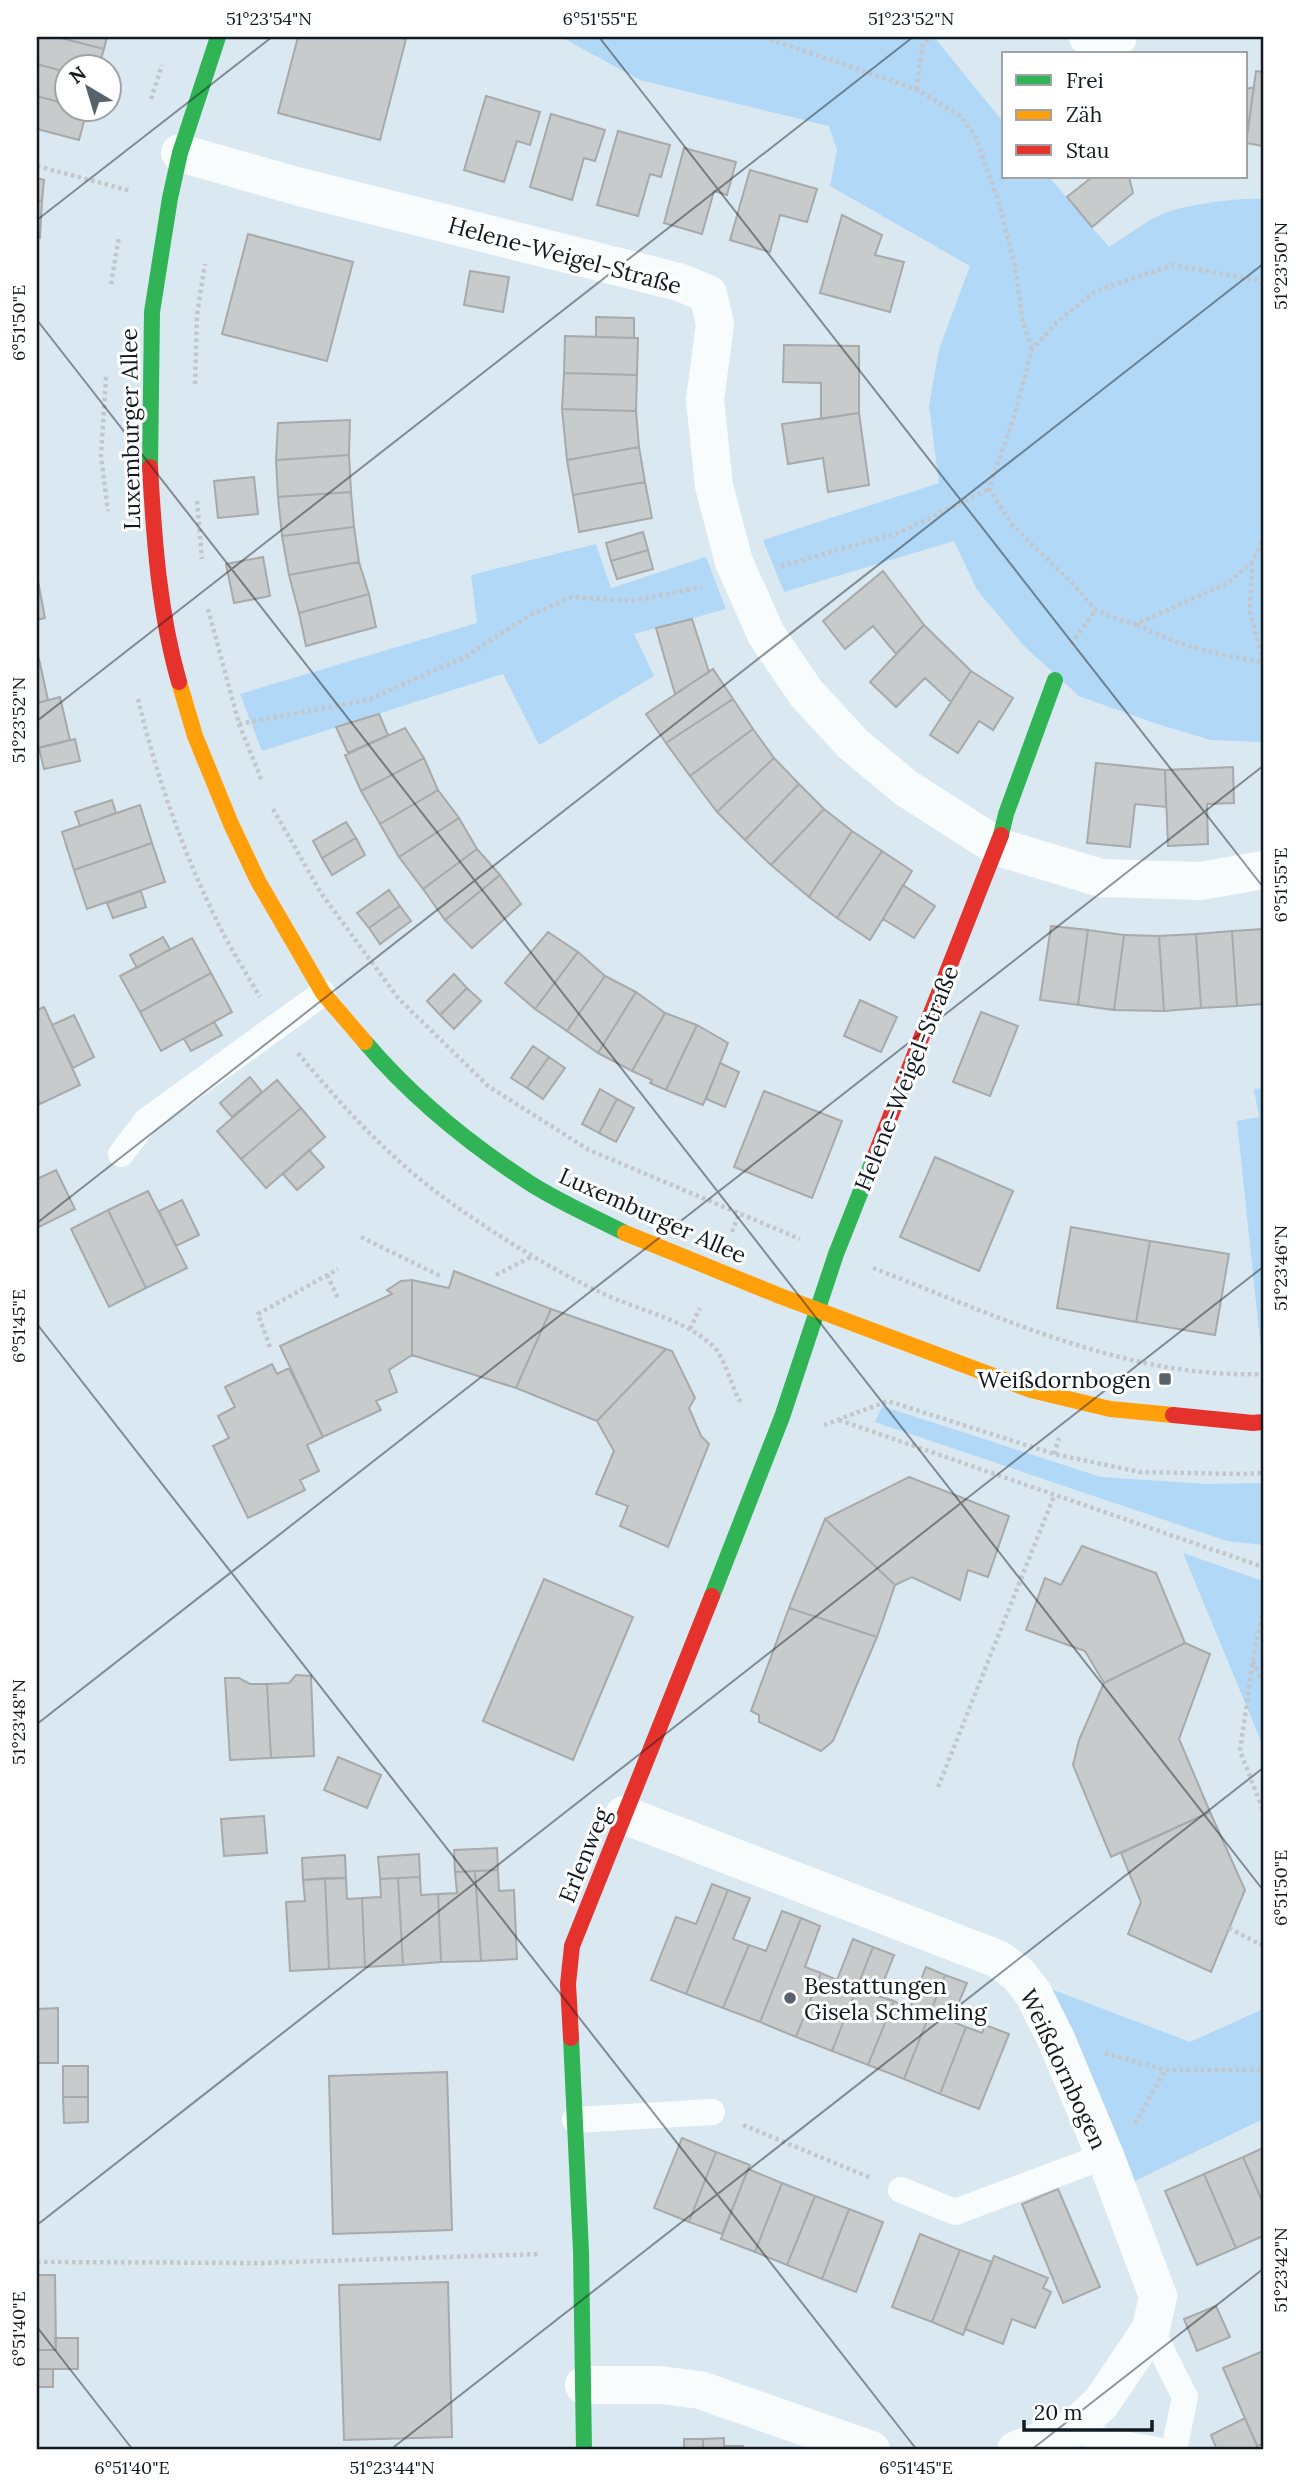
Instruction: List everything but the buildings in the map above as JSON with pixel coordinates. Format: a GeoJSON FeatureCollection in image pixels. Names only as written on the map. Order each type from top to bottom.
{"type":"FeatureCollection","features":[{"type":"Feature","properties":{"kind":"street","name":"Luxemburger Allee"},"geometry":{"type":"LineString","coordinates":[[218,37],[180,153],[152,312],[149,458],[154,535],[167,638],[195,736],[258,881],[323,993],[378,1058],[445,1121],[526,1181],[627,1234],[995,1378],[1072,1401],[1133,1411],[1263,1422]]}},
{"type":"Feature","properties":{"kind":"street"},"geometry":{"type":"LineString","coordinates":[[1088,37],[1109,40],[1118,37]]}},
{"type":"Feature","properties":{"kind":"street","name":"Helene-Weigel-Straße"},"geometry":{"type":"LineString","coordinates":[[180,153],[314,191],[679,282],[708,294],[715,324],[705,400],[714,486],[740,579],[766,634],[806,693],[853,744],[906,788],[998,847],[1101,878],[1201,881],[1263,870]]}},
{"type":"Feature","properties":{"kind":"street","name":"Helene-Weigel-Straße"},"geometry":{"type":"LineString","coordinates":[[817,1310],[836,1254],[998,847],[1006,814],[1055,680]]}},
{"type":"Feature","properties":{"kind":"street","name":"Erlenweg"},"geometry":{"type":"LineString","coordinates":[[584,2450],[581,2252],[568,1984],[572,1946],[782,1417],[817,1310]]}},
{"type":"Feature","properties":{"kind":"street","name":"Weißdornbogen"},"geometry":{"type":"LineString","coordinates":[[624,1815],[998,1959],[1018,1974],[1032,1993],[1056,2039],[1105,2156],[1158,2296],[1151,2329],[1101,2403],[1073,2428],[1016,2450]]}},
{"type":"Feature","properties":{"kind":"street"},"geometry":{"type":"LineString","coordinates":[[584,2385],[660,2385],[700,2390],[871,2450]]}},
{"type":"Feature","properties":{"kind":"lane"},"geometry":{"type":"LineString","coordinates":[[121,1154],[146,1121],[323,993]]}},
{"type":"Feature","properties":{"kind":"lane"},"geometry":{"type":"LineString","coordinates":[[575,2120],[712,2112]]}},
{"type":"Feature","properties":{"kind":"lane"},"geometry":{"type":"LineString","coordinates":[[901,2190],[955,2212],[1105,2156]]}},
{"type":"Feature","properties":{"kind":"lane"},"geometry":{"type":"LineString","coordinates":[[1151,2329],[1185,2397],[1174,2450]]}},
{"type":"Feature","properties":{"kind":"lane"},"geometry":{"type":"LineString","coordinates":[[1073,2428],[1101,2440],[1157,2450]]}},
{"type":"Feature","properties":{"kind":"path"},"geometry":{"type":"LineString","coordinates":[[763,37],[916,89],[960,116],[975,135],[998,200],[1015,266],[1022,318],[1032,350]]}},
{"type":"Feature","properties":{"kind":"path"},"geometry":{"type":"LineString","coordinates":[[916,89],[923,44],[931,37]]}},
{"type":"Feature","properties":{"kind":"path"},"geometry":{"type":"LineString","coordinates":[[148,109],[164,59]]}},
{"type":"Feature","properties":{"kind":"path"},"geometry":{"type":"LineString","coordinates":[[37,166],[170,198]]}},
{"type":"Feature","properties":{"kind":"path"},"geometry":{"type":"LineString","coordinates":[[125,204],[128,190]]}},
{"type":"Feature","properties":{"kind":"path"},"geometry":{"type":"LineString","coordinates":[[111,297],[112,271],[120,230]]}},
{"type":"Feature","properties":{"kind":"path"},"geometry":{"type":"LineString","coordinates":[[195,398],[197,315],[207,253]]}},
{"type":"Feature","properties":{"kind":"path"},"geometry":{"type":"LineString","coordinates":[[239,724],[368,701],[465,657],[528,616],[572,597],[632,601],[740,579],[767,569],[900,533],[989,489],[1013,420],[1032,350],[1056,323],[1095,292],[1173,265],[1261,281]]}},
{"type":"Feature","properties":{"kind":"path"},"geometry":{"type":"LineString","coordinates":[[107,363],[102,456],[109,522]]}},
{"type":"Feature","properties":{"kind":"path"},"geometry":{"type":"LineString","coordinates":[[989,489],[1013,526],[1065,575],[1096,610],[1196,650],[1263,662],[1250,612],[1252,562]]}},
{"type":"Feature","properties":{"kind":"path"},"geometry":{"type":"LineString","coordinates":[[196,494],[202,563]]}},
{"type":"Feature","properties":{"kind":"path"},"geometry":{"type":"LineString","coordinates":[[1136,624],[1228,583],[1252,562],[1263,540]]}},
{"type":"Feature","properties":{"kind":"path"},"geometry":{"type":"LineString","coordinates":[[206,604],[239,724],[263,783]]}},
{"type":"Feature","properties":{"kind":"path"},"geometry":{"type":"LineString","coordinates":[[137,696],[150,751],[181,843],[216,920],[278,1028],[343,1108],[408,1169],[453,1205],[533,1255],[604,1294],[690,1329],[715,1349],[739,1400],[811,1429],[888,1401],[1054,1454],[1140,1472],[1263,1473]]}},
{"type":"Feature","properties":{"kind":"path"},"geometry":{"type":"LineString","coordinates":[[272,807],[321,893],[398,998],[488,1086],[589,1150],[836,1254],[1024,1326],[1122,1359],[1207,1371],[1263,1374]]}},
{"type":"Feature","properties":{"kind":"path"},"geometry":{"type":"LineString","coordinates":[[360,1237],[440,1276]]}},
{"type":"Feature","properties":{"kind":"path"},"geometry":{"type":"LineString","coordinates":[[496,1275],[533,1255]]}},
{"type":"Feature","properties":{"kind":"path"},"geometry":{"type":"LineString","coordinates":[[271,1347],[258,1314],[338,1269]]}},
{"type":"Feature","properties":{"kind":"path"},"geometry":{"type":"LineString","coordinates":[[327,1275],[338,1298]]}},
{"type":"Feature","properties":{"kind":"path"},"geometry":{"type":"LineString","coordinates":[[839,1420],[1263,1567]]}},
{"type":"Feature","properties":{"kind":"path"},"geometry":{"type":"LineString","coordinates":[[938,1787],[1054,1496]]}},
{"type":"Feature","properties":{"kind":"path"},"geometry":{"type":"LineString","coordinates":[[1263,1609],[1240,1751],[1263,1810]]}},
{"type":"Feature","properties":{"kind":"path"},"geometry":{"type":"LineString","coordinates":[[1253,1660],[1263,1683]]}},
{"type":"Feature","properties":{"kind":"path"},"geometry":{"type":"LineString","coordinates":[[1229,1928],[1261,1945],[1263,1938]]}},
{"type":"Feature","properties":{"kind":"path"},"geometry":{"type":"LineString","coordinates":[[1056,2039],[1165,2070],[1263,2070]]}},
{"type":"Feature","properties":{"kind":"path"},"geometry":{"type":"LineString","coordinates":[[1105,2156],[1123,2146],[1165,2070]]}},
{"type":"Feature","properties":{"kind":"path"},"geometry":{"type":"LineString","coordinates":[[712,2112],[901,2190]]}},
{"type":"Feature","properties":{"kind":"path"},"geometry":{"type":"LineString","coordinates":[[37,2262],[262,2263],[581,2252]]}},
{"type":"Feature","properties":{"kind":"shaded area"},"geometry":{"type":"Polygon","coordinates":[[[561,37],[934,37],[1002,121],[1002,178],[1050,178],[1109,247],[1169,211],[1211,202],[1263,199],[1263,742],[1211,740],[1079,696],[1024,646],[977,590],[954,541],[784,592],[763,540],[939,483],[929,406],[939,349],[970,266],[830,186],[837,150],[829,126],[640,80],[561,37]]]}},
{"type":"Feature","properties":{"kind":"shaded area"},"geometry":{"type":"Polygon","coordinates":[[[596,544],[611,588],[706,557],[726,609],[634,634],[654,676],[539,745],[503,674],[262,751],[240,694],[477,623],[471,575],[596,544]]]}},
{"type":"Feature","properties":{"kind":"shaded area"},"geometry":{"type":"Polygon","coordinates":[[[1263,1088],[1262,1360],[1237,1121],[1259,1117],[1254,1089],[1263,1088]]]}},
{"type":"Feature","properties":{"kind":"shaded area"},"geometry":{"type":"Polygon","coordinates":[[[882,1406],[1101,1477],[1206,1484],[1263,1483],[1263,1545],[1227,1541],[875,1422],[882,1406]]]}},
{"type":"Feature","properties":{"kind":"shaded area"},"geometry":{"type":"Polygon","coordinates":[[[1183,1553],[1263,1581],[1263,1746],[1183,1553]]]}},
{"type":"Feature","properties":{"kind":"shaded area"},"geometry":{"type":"Polygon","coordinates":[[[1051,1989],[1190,2042],[1263,2009],[1263,2119],[1133,2182],[1051,1989]]]}},
{"type":"Feature","properties":{"kind":"traffic: fast"},"geometry":{"type":"LineString","coordinates":[[150,467],[152,312],[170,198],[180,153],[218,37]]}},
{"type":"Feature","properties":{"kind":"traffic: fast"},"geometry":{"type":"LineString","coordinates":[[1001,835],[1006,814],[1055,680]]}},
{"type":"Feature","properties":{"kind":"traffic: fast"},"geometry":{"type":"LineString","coordinates":[[365,1042],[420,1099],[482,1150],[549,1195],[625,1233]]}},
{"type":"Feature","properties":{"kind":"traffic: fast"},"geometry":{"type":"LineString","coordinates":[[712,1596],[782,1417],[836,1254],[874,1158]]}},
{"type":"Feature","properties":{"kind":"traffic: fast"},"geometry":{"type":"LineString","coordinates":[[571,2038],[581,2252],[584,2450]]}},
{"type":"Feature","properties":{"kind":"traffic: slow"},"geometry":{"type":"LineString","coordinates":[[179,682],[195,736],[258,881],[323,993],[365,1042]]}},
{"type":"Feature","properties":{"kind":"traffic: slow"},"geometry":{"type":"LineString","coordinates":[[625,1233],[780,1296],[1031,1390],[1110,1409],[1173,1415]]}},
{"type":"Feature","properties":{"kind":"traffic: jam"},"geometry":{"type":"LineString","coordinates":[[150,467],[162,602],[179,682]]}},
{"type":"Feature","properties":{"kind":"traffic: jam"},"geometry":{"type":"LineString","coordinates":[[874,1158],[1001,835]]}},
{"type":"Feature","properties":{"kind":"traffic: jam"},"geometry":{"type":"LineString","coordinates":[[1173,1415],[1263,1422]]}},
{"type":"Feature","properties":{"kind":"traffic: jam"},"geometry":{"type":"LineString","coordinates":[[571,2038],[568,1984],[572,1946],[712,1596]]}},
{"type":"Feature","properties":{"kind":"place","name":"Weißdornbogen"},"geometry":{"type":"Point","coordinates":[1165,1379]}},
{"type":"Feature","properties":{"kind":"place","name":"Bestattungen Gisela Schmeling"},"geometry":{"type":"Point","coordinates":[790,1998]}}]}
